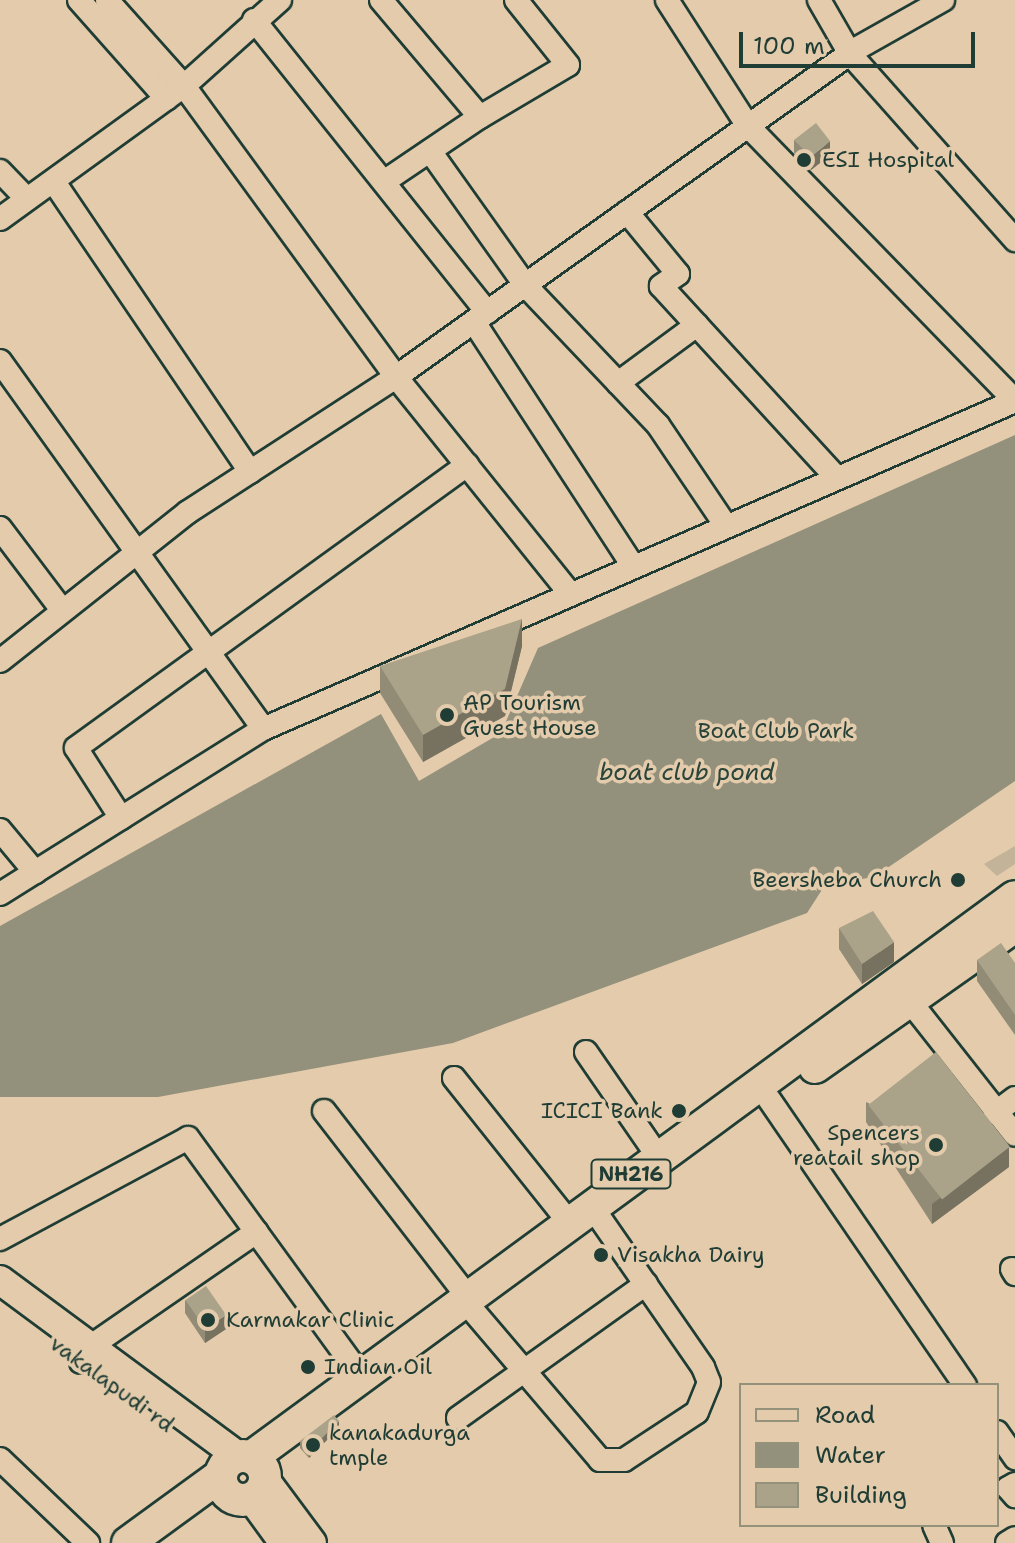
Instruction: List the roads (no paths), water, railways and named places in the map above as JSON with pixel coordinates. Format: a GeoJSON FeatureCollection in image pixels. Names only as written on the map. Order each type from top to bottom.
{"type":"FeatureCollection","features":[{"type":"Feature","properties":{"kind":"highway","name":"NH216"},"geometry":{"type":"LineString","coordinates":[[161,1543],[361,1376],[602,1221],[769,1099],[902,993],[1015,897]]}},
{"type":"Feature","properties":{"kind":"highway","name":"NH216"},"geometry":{"type":"LineString","coordinates":[[128,1543],[243,1475],[471,1305],[568,1221],[657,1155],[902,993],[1015,926]]}},
{"type":"Feature","properties":{"kind":"main road"},"geometry":{"type":"LineString","coordinates":[[0,1280],[86,1354]]}},
{"type":"Feature","properties":{"kind":"main road","name":"vakalapudi rd"},"geometry":{"type":"LineString","coordinates":[[0,1303],[86,1354],[243,1475]]}},
{"type":"Feature","properties":{"kind":"main road"},"geometry":{"type":"LineString","coordinates":[[243,1475],[284,1543]]}},
{"type":"Feature","properties":{"kind":"main road"},"geometry":{"type":"LineString","coordinates":[[243,1475],[312,1543]]}},
{"type":"Feature","properties":{"kind":"street"},"geometry":{"type":"LineString","coordinates":[[79,0],[176,92]]}},
{"type":"Feature","properties":{"kind":"street"},"geometry":{"type":"LineString","coordinates":[[107,0],[396,377],[567,590]]}},
{"type":"Feature","properties":{"kind":"street"},"geometry":{"type":"LineString","coordinates":[[0,219],[176,92],[280,0]]}},
{"type":"Feature","properties":{"kind":"street"},"geometry":{"type":"LineString","coordinates":[[381,0],[480,117]]}},
{"type":"Feature","properties":{"kind":"street"},"geometry":{"type":"LineString","coordinates":[[385,181],[480,117],[568,65],[516,0]]}},
{"type":"Feature","properties":{"kind":"street"},"geometry":{"type":"LineString","coordinates":[[0,894],[263,729],[567,590],[1015,401],[748,126],[667,0]]}},
{"type":"Feature","properties":{"kind":"street"},"geometry":{"type":"LineString","coordinates":[[819,0],[850,54],[1015,240]]}},
{"type":"Feature","properties":{"kind":"street"},"geometry":{"type":"LineString","coordinates":[[0,661],[141,550],[250,472],[396,377],[850,54],[941,1]]}},
{"type":"Feature","properties":{"kind":"street"},"geometry":{"type":"LineString","coordinates":[[254,20],[385,181],[480,317],[631,563]]}},
{"type":"Feature","properties":{"kind":"street"},"geometry":{"type":"LineString","coordinates":[[430,151],[526,286],[658,425],[724,523]]}},
{"type":"Feature","properties":{"kind":"street"},"geometry":{"type":"LineString","coordinates":[[0,171],[26,198]]}},
{"type":"Feature","properties":{"kind":"street"},"geometry":{"type":"LineString","coordinates":[[54,182],[250,472]]}},
{"type":"Feature","properties":{"kind":"street"},"geometry":{"type":"LineString","coordinates":[[627,212],[678,274],[661,286],[834,475]]}},
{"type":"Feature","properties":{"kind":"street"},"geometry":{"type":"LineString","coordinates":[[618,383],[697,325]]}},
{"type":"Feature","properties":{"kind":"street"},"geometry":{"type":"LineString","coordinates":[[0,361],[141,550],[263,729]]}},
{"type":"Feature","properties":{"kind":"street"},"geometry":{"type":"LineString","coordinates":[[121,818],[76,748],[467,465]]}},
{"type":"Feature","properties":{"kind":"street"},"geometry":{"type":"LineString","coordinates":[[0,528],[62,610]]}},
{"type":"Feature","properties":{"kind":"street"},"geometry":{"type":"LineString","coordinates":[[0,830],[35,872]]}},
{"type":"Feature","properties":{"kind":"street"},"geometry":{"type":"LineString","coordinates":[[902,993],[1015,1135]]}},
{"type":"Feature","properties":{"kind":"street"},"geometry":{"type":"LineString","coordinates":[[586,1052],[657,1155]]}},
{"type":"Feature","properties":{"kind":"street"},"geometry":{"type":"LineString","coordinates":[[454,1078],[568,1221]]}},
{"type":"Feature","properties":{"kind":"street"},"geometry":{"type":"LineString","coordinates":[[995,1113],[1015,1098]]}},
{"type":"Feature","properties":{"kind":"street"},"geometry":{"type":"LineString","coordinates":[[769,1099],[964,1383]]}},
{"type":"Feature","properties":{"kind":"street"},"geometry":{"type":"LineString","coordinates":[[324,1111],[523,1371],[589,1451],[611,1463],[697,1412],[709,1382],[703,1367],[602,1221]]}},
{"type":"Feature","properties":{"kind":"street"},"geometry":{"type":"LineString","coordinates":[[0,1239],[188,1138],[361,1376]]}},
{"type":"Feature","properties":{"kind":"street"},"geometry":{"type":"LineString","coordinates":[[86,1354],[256,1232]]}},
{"type":"Feature","properties":{"kind":"street"},"geometry":{"type":"LineString","coordinates":[[458,1418],[646,1284]]}},
{"type":"Feature","properties":{"kind":"street"},"geometry":{"type":"LineString","coordinates":[[999,1435],[1015,1458]]}},
{"type":"Feature","properties":{"kind":"street"},"geometry":{"type":"LineString","coordinates":[[0,1459],[88,1543]]}},
{"type":"Feature","properties":{"kind":"street"},"geometry":{"type":"LineString","coordinates":[[1007,1543],[1015,1538]]}},
{"type":"Feature","properties":{"kind":"water","name":"boat club pond"},"geometry":{"type":"Polygon","coordinates":[[[1015,435],[1015,781],[874,877],[825,885],[807,913],[453,1043],[158,1097],[0,1097],[0,926],[381,714],[419,781],[501,733],[538,648],[1015,435]]]}},
{"type":"Feature","properties":{"kind":"place","name":"ESI Hospital"},"geometry":{"type":"Point","coordinates":[804,160]}},
{"type":"Feature","properties":{"kind":"place","name":"AP Tourism Guest House"},"geometry":{"type":"Point","coordinates":[447,715]}},
{"type":"Feature","properties":{"kind":"place","name":"Beersheba Church"},"geometry":{"type":"Point","coordinates":[958,880]}},
{"type":"Feature","properties":{"kind":"place","name":"ICICI Bank"},"geometry":{"type":"Point","coordinates":[679,1111]}},
{"type":"Feature","properties":{"kind":"place","name":"Spencers reatail shop"},"geometry":{"type":"Point","coordinates":[936,1145]}},
{"type":"Feature","properties":{"kind":"place","name":"Visakha Dairy"},"geometry":{"type":"Point","coordinates":[601,1255]}},
{"type":"Feature","properties":{"kind":"place","name":"Karmakar Clinic"},"geometry":{"type":"Point","coordinates":[208,1320]}},
{"type":"Feature","properties":{"kind":"place","name":"Indian Oil"},"geometry":{"type":"Point","coordinates":[308,1367]}},
{"type":"Feature","properties":{"kind":"place","name":"kanakadurga tmple"},"geometry":{"type":"Point","coordinates":[313,1445]}},
{"type":"Feature","properties":{"kind":"park label","name":"Boat Club Park"},"geometry":{"type":"Point","coordinates":[776,731]}}]}
